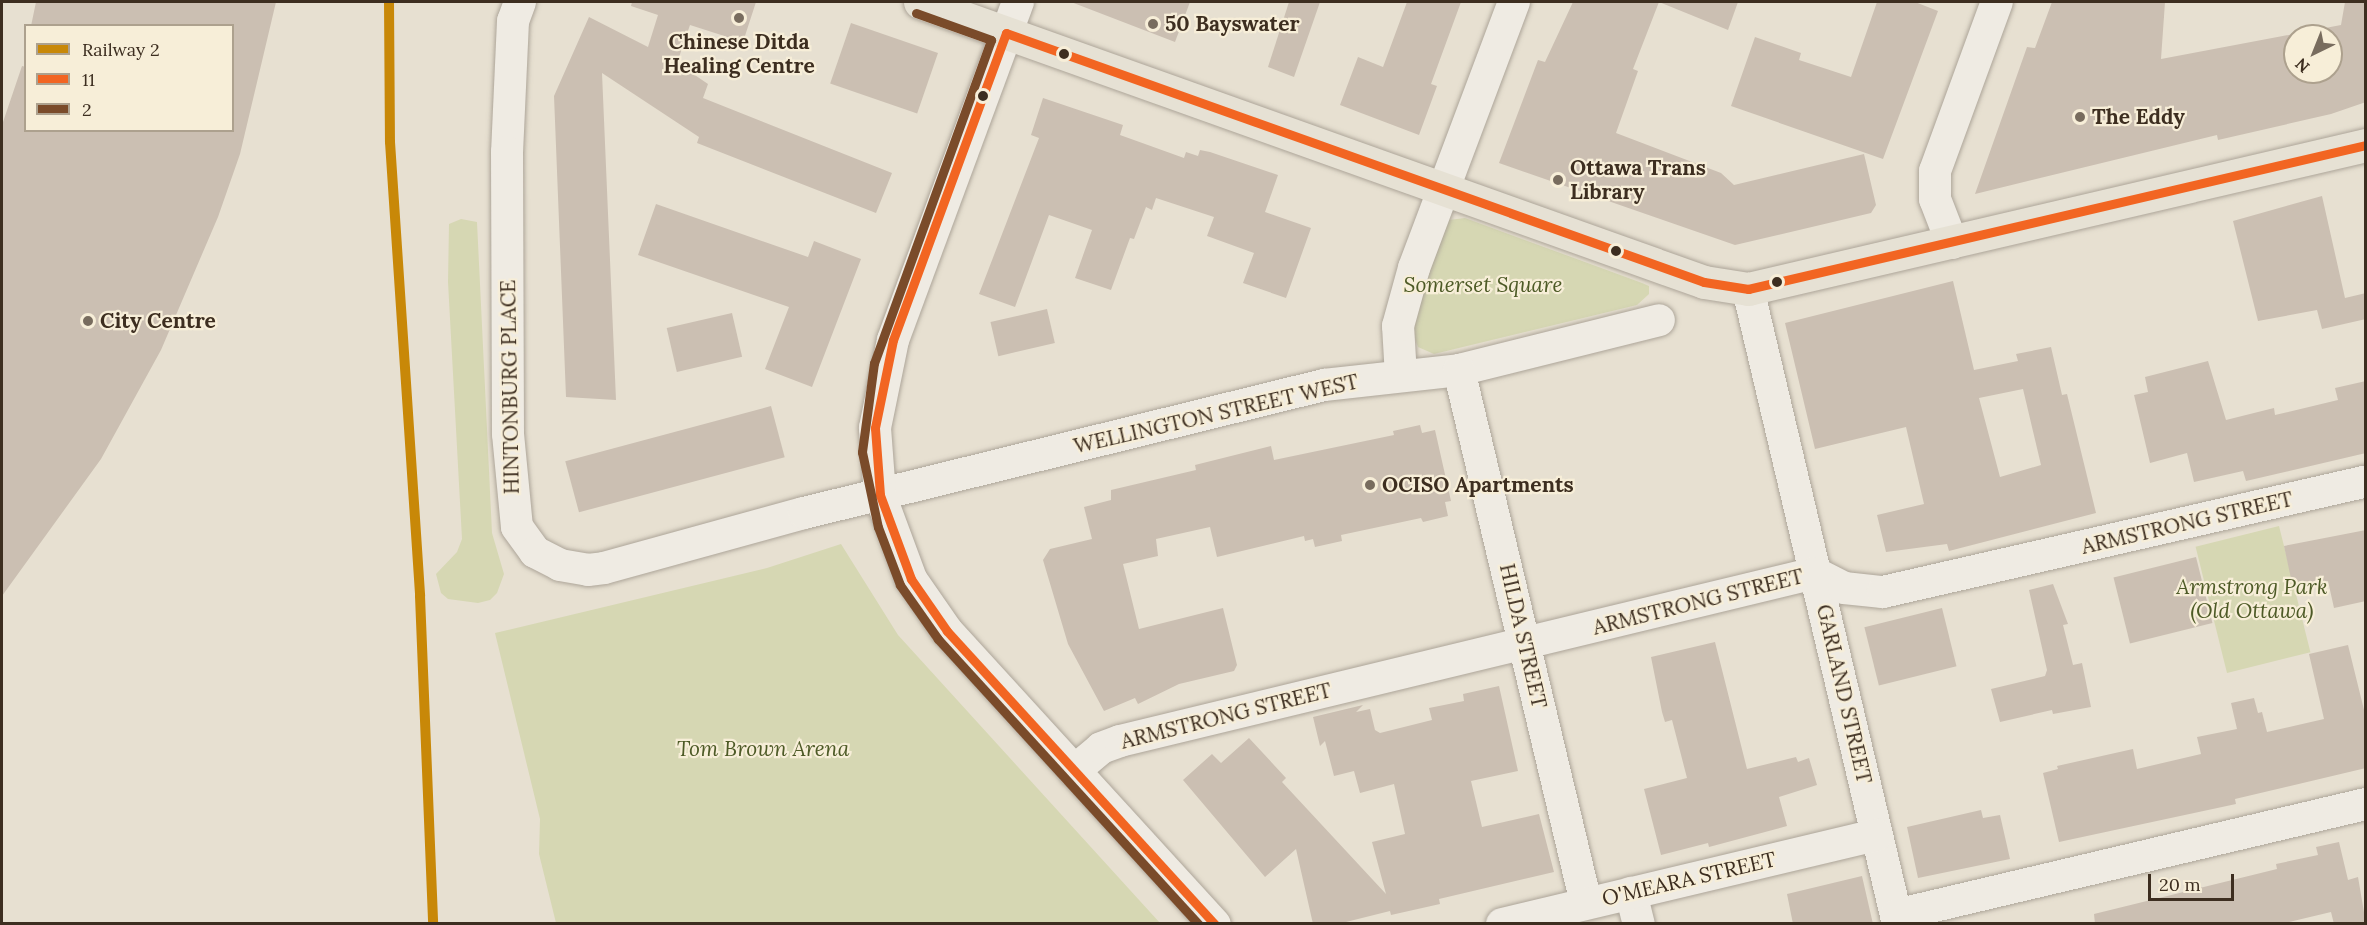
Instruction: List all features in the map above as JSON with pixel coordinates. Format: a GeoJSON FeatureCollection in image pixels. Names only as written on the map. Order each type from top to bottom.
{"type":"FeatureCollection","features":[{"type":"Feature","properties":{"kind":"main road"},"geometry":{"type":"LineString","coordinates":[[920,2],[1704,282],[1748,289],[2366,145]]}},
{"type":"Feature","properties":{"kind":"street","name":"HINTONBURG PLACE"},"geometry":{"type":"LineString","coordinates":[[520,2],[513,21],[507,152],[508,434],[514,512],[525,541],[546,560],[588,570],[880,495]]}},
{"type":"Feature","properties":{"kind":"street"},"geometry":{"type":"LineString","coordinates":[[1018,2],[893,340],[875,428],[880,495],[897,549],[922,598],[966,655],[1215,924]]}},
{"type":"Feature","properties":{"kind":"street"},"geometry":{"type":"LineString","coordinates":[[1401,376],[1399,321],[1414,268],[1446,189],[1514,2]]}},
{"type":"Feature","properties":{"kind":"street"},"geometry":{"type":"LineString","coordinates":[[1952,243],[1935,199],[1935,171],[1997,2]]}},
{"type":"Feature","properties":{"kind":"street","name":"GARLAND STREET"},"geometry":{"type":"LineString","coordinates":[[1748,289],[1897,919]]}},
{"type":"Feature","properties":{"kind":"street","name":"WELLINGTON STREET WEST"},"geometry":{"type":"LineString","coordinates":[[880,495],[1324,385],[1459,370],[1659,320]]}},
{"type":"Feature","properties":{"kind":"street","name":"HILDA STREET"},"geometry":{"type":"LineString","coordinates":[[1459,370],[1586,903]]}},
{"type":"Feature","properties":{"kind":"street","name":"ARMSTRONG STREET"},"geometry":{"type":"LineString","coordinates":[[1074,771],[1109,744],[1815,573],[1844,588],[1883,592],[2366,482]]}},
{"type":"Feature","properties":{"kind":"street"},"geometry":{"type":"LineString","coordinates":[[1897,919],[2366,804]]}},
{"type":"Feature","properties":{"kind":"street","name":"O'MEARA STREET"},"geometry":{"type":"LineString","coordinates":[[1502,924],[1877,835]]}},
{"type":"Feature","properties":{"kind":"street"},"geometry":{"type":"LineString","coordinates":[[1631,892],[1639,924]]}},
{"type":"Feature","properties":{"kind":"green space","name":"Somerset Square"},"geometry":{"type":"Polygon","coordinates":[[[1465,218],[1642,283],[1649,286],[1649,294],[1637,305],[1434,354],[1418,347],[1412,330],[1439,231],[1449,220],[1465,218]]]}},
{"type":"Feature","properties":{"kind":"green space"},"geometry":{"type":"Polygon","coordinates":[[[461,219],[477,222],[492,533],[504,574],[497,593],[490,600],[478,603],[448,599],[441,593],[436,574],[457,552],[462,539],[448,282],[449,224],[461,219]]]}},
{"type":"Feature","properties":{"kind":"green space","name":"Armstrong Park (Old Ottawa)"},"geometry":{"type":"Polygon","coordinates":[[[2279,526],[2310,652],[2227,673],[2196,547],[2279,526]]]}},
{"type":"Feature","properties":{"kind":"green space","name":"Tom Brown Arena"},"geometry":{"type":"Polygon","coordinates":[[[841,544],[898,635],[1160,923],[556,923],[539,854],[540,819],[495,633],[767,568],[841,544]]]}},
{"type":"Feature","properties":{"kind":"building","name":"City Centre"},"geometry":{"type":"Polygon","coordinates":[[[36,2],[276,2],[240,154],[218,217],[161,350],[101,459],[2,596],[2,125],[22,66],[24,66],[24,132],[234,132],[234,24],[31,24],[36,2]]]}},
{"type":"Feature","properties":{"kind":"building"},"geometry":{"type":"Polygon","coordinates":[[[632,2],[756,2],[743,42],[690,25],[677,63],[708,84],[703,98],[892,173],[876,213],[697,143],[699,137],[602,73],[616,400],[566,397],[554,96],[589,17],[648,47],[658,15],[631,6],[632,2]]]}},
{"type":"Feature","properties":{"kind":"building","name":"50 Bayswater"},"geometry":{"type":"Polygon","coordinates":[[[1071,2],[1190,2],[1175,42],[1071,2]]]}},
{"type":"Feature","properties":{"kind":"building"},"geometry":{"type":"Polygon","coordinates":[[[1289,2],[1320,2],[1294,77],[1268,67],[1289,2]]]}},
{"type":"Feature","properties":{"kind":"building"},"geometry":{"type":"Polygon","coordinates":[[[1407,2],[1461,2],[1431,84],[1437,86],[1419,135],[1340,105],[1358,57],[1383,67],[1407,2]]]}},
{"type":"Feature","properties":{"kind":"building"},"geometry":{"type":"Polygon","coordinates":[[[1573,2],[1659,2],[1633,69],[1638,71],[1616,133],[1721,173],[1734,185],[1864,154],[1876,205],[1871,213],[1735,245],[1499,163],[1538,60],[1545,62],[1573,2]]]}},
{"type":"Feature","properties":{"kind":"building"},"geometry":{"type":"Polygon","coordinates":[[[1659,2],[1738,2],[1728,30],[1659,2]]]}},
{"type":"Feature","properties":{"kind":"building"},"geometry":{"type":"Polygon","coordinates":[[[1877,2],[1915,2],[1938,11],[1883,159],[1731,106],[1755,37],[1801,53],[1799,60],[1851,77],[1877,2]]]}},
{"type":"Feature","properties":{"kind":"building"},"geometry":{"type":"Polygon","coordinates":[[[2052,2],[2165,2],[2161,59],[2283,36],[2283,84],[2343,84],[2343,24],[2341,24],[2345,2],[2366,2],[2366,102],[2331,114],[2218,140],[2217,135],[1975,194],[2027,47],[2035,48],[2052,2]]]}},
{"type":"Feature","properties":{"kind":"building"},"geometry":{"type":"Polygon","coordinates":[[[851,23],[938,53],[917,113],[830,84],[851,23]]]}},
{"type":"Feature","properties":{"kind":"building"},"geometry":{"type":"Polygon","coordinates":[[[1043,98],[1123,125],[1120,135],[1184,158],[1186,152],[1198,156],[1200,150],[1278,175],[1265,212],[1311,228],[1286,298],[1243,283],[1254,253],[1207,236],[1214,217],[1156,198],[1152,210],[1146,207],[1134,239],[1130,238],[1111,290],[1075,278],[1092,230],[1049,215],[1015,307],[979,294],[1039,138],[1031,135],[1043,98]]]}},
{"type":"Feature","properties":{"kind":"building"},"geometry":{"type":"Polygon","coordinates":[[[2322,196],[2345,298],[2366,293],[2366,319],[2322,329],[2317,310],[2258,321],[2233,221],[2322,196]]]}},
{"type":"Feature","properties":{"kind":"building"},"geometry":{"type":"Polygon","coordinates":[[[656,204],[808,257],[814,241],[861,259],[812,387],[765,369],[789,307],[638,255],[656,204]]]}},
{"type":"Feature","properties":{"kind":"building"},"geometry":{"type":"Polygon","coordinates":[[[1953,281],[1974,370],[2018,361],[2016,354],[2051,347],[2062,395],[2067,394],[2096,513],[1949,551],[1947,544],[1886,552],[1877,515],[1924,504],[1906,427],[1815,449],[1785,323],[1953,281]],[[2023,389],[1979,398],[2000,477],[2041,465],[2023,389]]]}},
{"type":"Feature","properties":{"kind":"building"},"geometry":{"type":"Polygon","coordinates":[[[1047,309],[1055,343],[998,356],[990,322],[1047,309]]]}},
{"type":"Feature","properties":{"kind":"building"},"geometry":{"type":"Polygon","coordinates":[[[732,313],[742,357],[677,372],[667,328],[732,313]]]}},
{"type":"Feature","properties":{"kind":"building"},"geometry":{"type":"Polygon","coordinates":[[[2208,361],[2226,420],[2274,408],[2275,415],[2338,400],[2335,388],[2366,381],[2366,453],[2246,481],[2243,471],[2194,482],[2187,453],[2150,463],[2134,395],[2148,392],[2145,377],[2208,361]]]}},
{"type":"Feature","properties":{"kind":"building"},"geometry":{"type":"Polygon","coordinates":[[[771,406],[785,457],[579,512],[565,461],[771,406]]]}},
{"type":"Feature","properties":{"kind":"building"},"geometry":{"type":"Polygon","coordinates":[[[1420,425],[1422,433],[1435,430],[1451,501],[1445,502],[1448,516],[1423,522],[1421,518],[1341,535],[1342,541],[1315,547],[1313,539],[1305,541],[1304,536],[1217,557],[1210,527],[1156,539],[1158,556],[1123,564],[1139,629],[1223,608],[1237,665],[1234,671],[1179,684],[1138,704],[1135,698],[1104,711],[1068,644],[1043,560],[1050,549],[1092,539],[1084,507],[1111,500],[1111,490],[1196,470],[1195,465],[1271,446],[1274,460],[1394,435],[1393,431],[1420,425]]]}},
{"type":"Feature","properties":{"kind":"building"},"geometry":{"type":"Polygon","coordinates":[[[2366,530],[2366,601],[2334,608],[2328,581],[2293,588],[2284,546],[2366,530]]]}},
{"type":"Feature","properties":{"kind":"building"},"geometry":{"type":"Polygon","coordinates":[[[2196,557],[2212,623],[2130,644],[2114,578],[2196,557]]]}},
{"type":"Feature","properties":{"kind":"building"},"geometry":{"type":"Polygon","coordinates":[[[2053,584],[2068,624],[2063,625],[2073,665],[2082,663],[2091,707],[2053,714],[2052,710],[2000,722],[1991,689],[2045,676],[2047,670],[2029,590],[2053,584]]]}},
{"type":"Feature","properties":{"kind":"building"},"geometry":{"type":"Polygon","coordinates":[[[1942,608],[1957,666],[1879,686],[1864,627],[1942,608]]]}},
{"type":"Feature","properties":{"kind":"building"},"geometry":{"type":"Polygon","coordinates":[[[1715,642],[1747,769],[1796,757],[1798,762],[1809,758],[1817,785],[1779,797],[1787,826],[1709,847],[1708,843],[1661,855],[1644,789],[1687,778],[1672,720],[1665,722],[1662,712],[1651,657],[1715,642]]]}},
{"type":"Feature","properties":{"kind":"building"},"geometry":{"type":"Polygon","coordinates":[[[2348,645],[2366,718],[2366,768],[2235,799],[2236,804],[2059,842],[2043,773],[2058,769],[2057,766],[2133,749],[2137,769],[2201,754],[2197,737],[2237,729],[2231,703],[2254,698],[2258,713],[2262,712],[2267,732],[2324,719],[2309,654],[2348,645]]]}},
{"type":"Feature","properties":{"kind":"building"},"geometry":{"type":"Polygon","coordinates":[[[1499,686],[1518,771],[1471,781],[1482,827],[1539,814],[1554,872],[1439,899],[1440,904],[1391,915],[1390,911],[1338,924],[1313,924],[1296,849],[1265,877],[1183,780],[1212,754],[1221,763],[1249,738],[1286,778],[1282,782],[1386,894],[1372,842],[1405,834],[1394,784],[1360,793],[1354,771],[1334,776],[1325,741],[1320,746],[1313,717],[1363,705],[1356,712],[1370,709],[1375,730],[1380,733],[1432,720],[1429,708],[1464,701],[1463,694],[1499,686]]]}},
{"type":"Feature","properties":{"kind":"building"},"geometry":{"type":"Polygon","coordinates":[[[1981,810],[1983,818],[2000,815],[2010,859],[1918,878],[1907,827],[1981,810]]]}},
{"type":"Feature","properties":{"kind":"building"},"geometry":{"type":"Polygon","coordinates":[[[2339,842],[2348,880],[2358,877],[2366,924],[2334,924],[2331,912],[2281,924],[2095,924],[2094,914],[2277,869],[2276,864],[2318,855],[2316,847],[2339,842]]]}},
{"type":"Feature","properties":{"kind":"building"},"geometry":{"type":"Polygon","coordinates":[[[1862,876],[1873,924],[1793,924],[1787,894],[1862,876]]]}},
{"type":"Feature","properties":{"kind":"rail line","name":"2"},"geometry":{"type":"LineString","coordinates":[[389,2],[390,142],[420,596],[433,924]]}},
{"type":"Feature","properties":{"kind":"transit line","name":"2"},"geometry":{"type":"LineString","coordinates":[[916,13],[991,40],[874,363],[862,452],[878,527],[900,585],[938,639],[1198,924]]}},
{"type":"Feature","properties":{"kind":"transit line","name":"11"},"geometry":{"type":"LineString","coordinates":[[1006,33],[1704,282],[1748,289],[2366,145]]}},
{"type":"Feature","properties":{"kind":"transit line","name":"11"},"geometry":{"type":"LineString","coordinates":[[1006,33],[893,340],[875,428],[880,495],[911,579],[947,631],[1215,924]]}},
{"type":"Feature","properties":{"kind":"place","name":"Chinese Ditda Healing Centre"},"geometry":{"type":"Point","coordinates":[739,18]}},
{"type":"Feature","properties":{"kind":"place","name":"50 Bayswater"},"geometry":{"type":"Point","coordinates":[1153,24]}},
{"type":"Feature","properties":{"kind":"place","name":"The Eddy"},"geometry":{"type":"Point","coordinates":[2080,117]}},
{"type":"Feature","properties":{"kind":"place","name":"Ottawa Trans Library"},"geometry":{"type":"Point","coordinates":[1558,180]}},
{"type":"Feature","properties":{"kind":"place","name":"City Centre"},"geometry":{"type":"Point","coordinates":[88,321]}},
{"type":"Feature","properties":{"kind":"place","name":"OCISO Apartments"},"geometry":{"type":"Point","coordinates":[1370,485]}}]}
